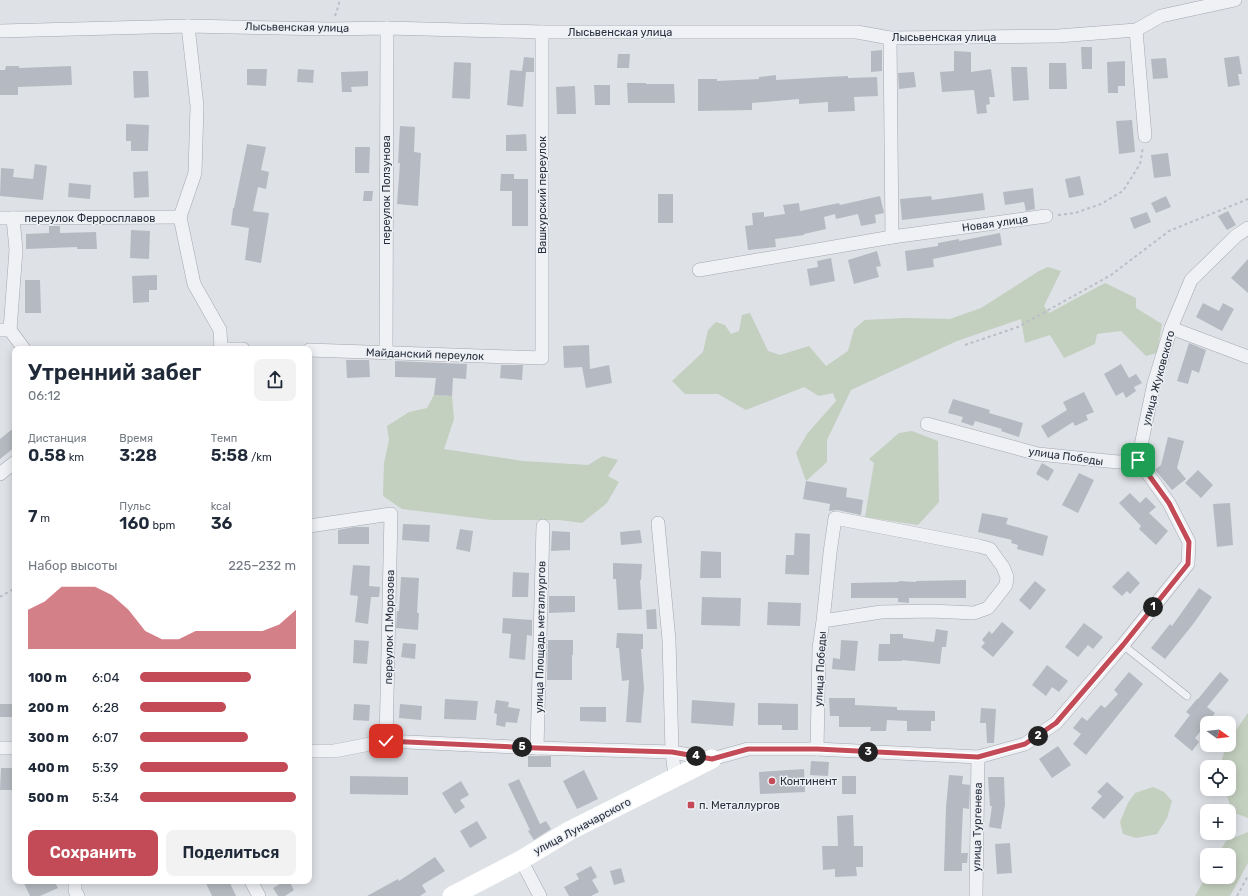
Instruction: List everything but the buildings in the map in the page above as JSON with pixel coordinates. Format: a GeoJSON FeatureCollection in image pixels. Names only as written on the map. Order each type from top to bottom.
{"type":"FeatureCollection","features":[{"type":"Feature","properties":{"kind":"street","name":"Лысьвенская улица"},"geometry":{"type":"LineString","coordinates":[[0,31],[188,26],[387,28],[542,32],[857,32],[890,38],[1058,36],[1136,30],[1160,16],[1235,0]]}},
{"type":"Feature","properties":{"kind":"street"},"geometry":{"type":"LineString","coordinates":[[188,26],[198,106],[195,173],[180,217],[194,284],[220,330],[220,346]]}},
{"type":"Feature","properties":{"kind":"street","name":"переулок Ползунова"},"geometry":{"type":"LineString","coordinates":[[386,352],[387,28]]}},
{"type":"Feature","properties":{"kind":"street"},"geometry":{"type":"LineString","coordinates":[[1136,30],[1145,136]]}},
{"type":"Feature","properties":{"kind":"street","name":"Вашкурский переулок"},"geometry":{"type":"LineString","coordinates":[[542,32],[542,358]]}},
{"type":"Feature","properties":{"kind":"street"},"geometry":{"type":"LineString","coordinates":[[890,38],[892,237]]}},
{"type":"Feature","properties":{"kind":"street","name":"Новая улица"},"geometry":{"type":"LineString","coordinates":[[699,270],[892,237],[1046,216]]}},
{"type":"Feature","properties":{"kind":"street","name":"переулок Ферросплавов"},"geometry":{"type":"LineString","coordinates":[[0,218],[180,217]]}},
{"type":"Feature","properties":{"kind":"street"},"geometry":{"type":"LineString","coordinates":[[13,218],[16,250],[5,330],[21,346]]}},
{"type":"Feature","properties":{"kind":"street","name":"улица Жуковского"},"geometry":{"type":"LineString","coordinates":[[1138,460],[1154,383],[1171,328],[1192,280],[1236,236],[1248,228]]}},
{"type":"Feature","properties":{"kind":"street"},"geometry":{"type":"LineString","coordinates":[[1171,328],[1248,357]]}},
{"type":"Feature","properties":{"kind":"street","name":"Майданский переулок"},"geometry":{"type":"LineString","coordinates":[[312,350],[542,358]]}},
{"type":"Feature","properties":{"kind":"street","name":"улица Победы"},"geometry":{"type":"LineString","coordinates":[[928,424],[1038,454],[1118,462],[1138,460]]}},
{"type":"Feature","properties":{"kind":"street"},"geometry":{"type":"LineString","coordinates":[[312,751],[334,751],[386,741],[672,752],[712,759],[748,749],[817,749],[978,757],[1025,744],[1056,723],[1123,645],[1188,564],[1189,542],[1169,503],[1138,460]]}},
{"type":"Feature","properties":{"kind":"street"},"geometry":{"type":"LineString","coordinates":[[0,474],[12,464]]}},
{"type":"Feature","properties":{"kind":"street","name":"переулок П.Морозова"},"geometry":{"type":"LineString","coordinates":[[312,526],[391,514],[386,741]]}},
{"type":"Feature","properties":{"kind":"street","name":"улица Победы"},"geometry":{"type":"LineString","coordinates":[[817,749],[819,648],[824,621],[830,553],[835,518],[990,549],[1003,567],[1007,577],[1006,586],[988,608],[974,614],[931,611],[881,612],[824,621]]}},
{"type":"Feature","properties":{"kind":"street"},"geometry":{"type":"LineString","coordinates":[[658,523],[669,640],[672,752],[675,777]]}},
{"type":"Feature","properties":{"kind":"street","name":"улица Площадь металлургов"},"geometry":{"type":"LineString","coordinates":[[537,748],[543,526]]}},
{"type":"Feature","properties":{"kind":"street"},"geometry":{"type":"LineString","coordinates":[[0,748],[12,748]]}},
{"type":"Feature","properties":{"kind":"street","name":"улица Тургенева"},"geometry":{"type":"LineString","coordinates":[[976,896],[978,757]]}},
{"type":"Feature","properties":{"kind":"street","name":"улица Луначарского"},"geometry":{"type":"LineString","coordinates":[[452,896],[521,860],[569,831],[712,759]]}},
{"type":"Feature","properties":{"kind":"street"},"geometry":{"type":"LineString","coordinates":[[521,860],[540,896]]}},
{"type":"Feature","properties":{"kind":"street"},"geometry":{"type":"LineString","coordinates":[[253,884],[259,896]]}},
{"type":"Feature","properties":{"kind":"lane"},"geometry":{"type":"LineString","coordinates":[[1123,645],[1187,696]]}},
{"type":"Feature","properties":{"kind":"path"},"geometry":{"type":"LineString","coordinates":[[330,28],[337,13],[339,0]]}},
{"type":"Feature","properties":{"kind":"path"},"geometry":{"type":"LineString","coordinates":[[1046,216],[1075,213],[1101,204],[1123,191],[1140,164],[1145,136]]}},
{"type":"Feature","properties":{"kind":"path"},"geometry":{"type":"LineString","coordinates":[[965,345],[1018,327],[1111,275],[1168,231],[1248,199]]}},
{"type":"Feature","properties":{"kind":"path"},"geometry":{"type":"LineString","coordinates":[[0,597],[12,590]]}},
{"type":"Feature","properties":{"kind":"path"},"geometry":{"type":"LineString","coordinates":[[1237,896],[1248,876]]}},
{"type":"Feature","properties":{"kind":"green space"},"geometry":{"type":"Polygon","coordinates":[[[1048,267],[1061,271],[1044,306],[1049,313],[1105,283],[1136,298],[1136,308],[1162,324],[1157,353],[1146,356],[1121,331],[1097,334],[1095,344],[1064,358],[1050,335],[1025,343],[1021,319],[957,341],[851,390],[827,440],[827,462],[806,481],[796,453],[807,434],[836,401],[833,393],[819,396],[804,387],[746,410],[718,394],[685,394],[672,381],[703,352],[708,330],[716,322],[725,325],[731,334],[739,331],[742,315],[750,313],[768,351],[780,355],[809,346],[826,366],[848,351],[854,329],[865,320],[905,318],[950,319],[981,308],[1039,271],[1048,267]]]}},
{"type":"Feature","properties":{"kind":"green space"},"geometry":{"type":"Polygon","coordinates":[[[434,395],[452,396],[454,419],[444,449],[523,461],[588,465],[603,456],[618,460],[608,476],[619,482],[607,503],[582,523],[560,520],[492,520],[402,509],[383,496],[384,463],[389,440],[387,426],[409,412],[427,408],[434,395]]]}},
{"type":"Feature","properties":{"kind":"green space"},"geometry":{"type":"Polygon","coordinates":[[[912,431],[938,441],[939,502],[918,525],[865,517],[874,463],[869,459],[899,433],[912,431]]]}},
{"type":"Feature","properties":{"kind":"green space"},"geometry":{"type":"Polygon","coordinates":[[[1248,713],[1248,818],[1236,814],[1236,804],[1230,804],[1227,796],[1236,796],[1236,760],[1222,760],[1224,752],[1236,752],[1236,730],[1248,713]]]}},
{"type":"Feature","properties":{"kind":"green space"},"geometry":{"type":"Polygon","coordinates":[[[1153,787],[1164,792],[1172,801],[1167,818],[1157,834],[1136,838],[1123,834],[1120,822],[1128,803],[1135,793],[1153,787]]]}},
{"type":"Feature","properties":{"kind":"green space"},"geometry":{"type":"Polygon","coordinates":[[[1248,832],[1248,863],[1230,896],[1195,896],[1202,884],[1236,884],[1236,848],[1222,848],[1226,841],[1236,840],[1236,837],[1248,832]]]}},
{"type":"Feature","properties":{"kind":"place","name":"Континент"},"geometry":{"type":"Point","coordinates":[772,781]}},
{"type":"Feature","properties":{"kind":"place","name":"п. Металлургов"},"geometry":{"type":"Point","coordinates":[691,805]}},
{"type":"Feature","properties":{"kind":"route"},"geometry":{"type":"LineString","coordinates":[[386,741],[672,752],[712,759],[748,749],[817,749],[978,757],[1025,744],[1056,723],[1123,645],[1188,564],[1189,542],[1169,503],[1138,460]]}}]}
